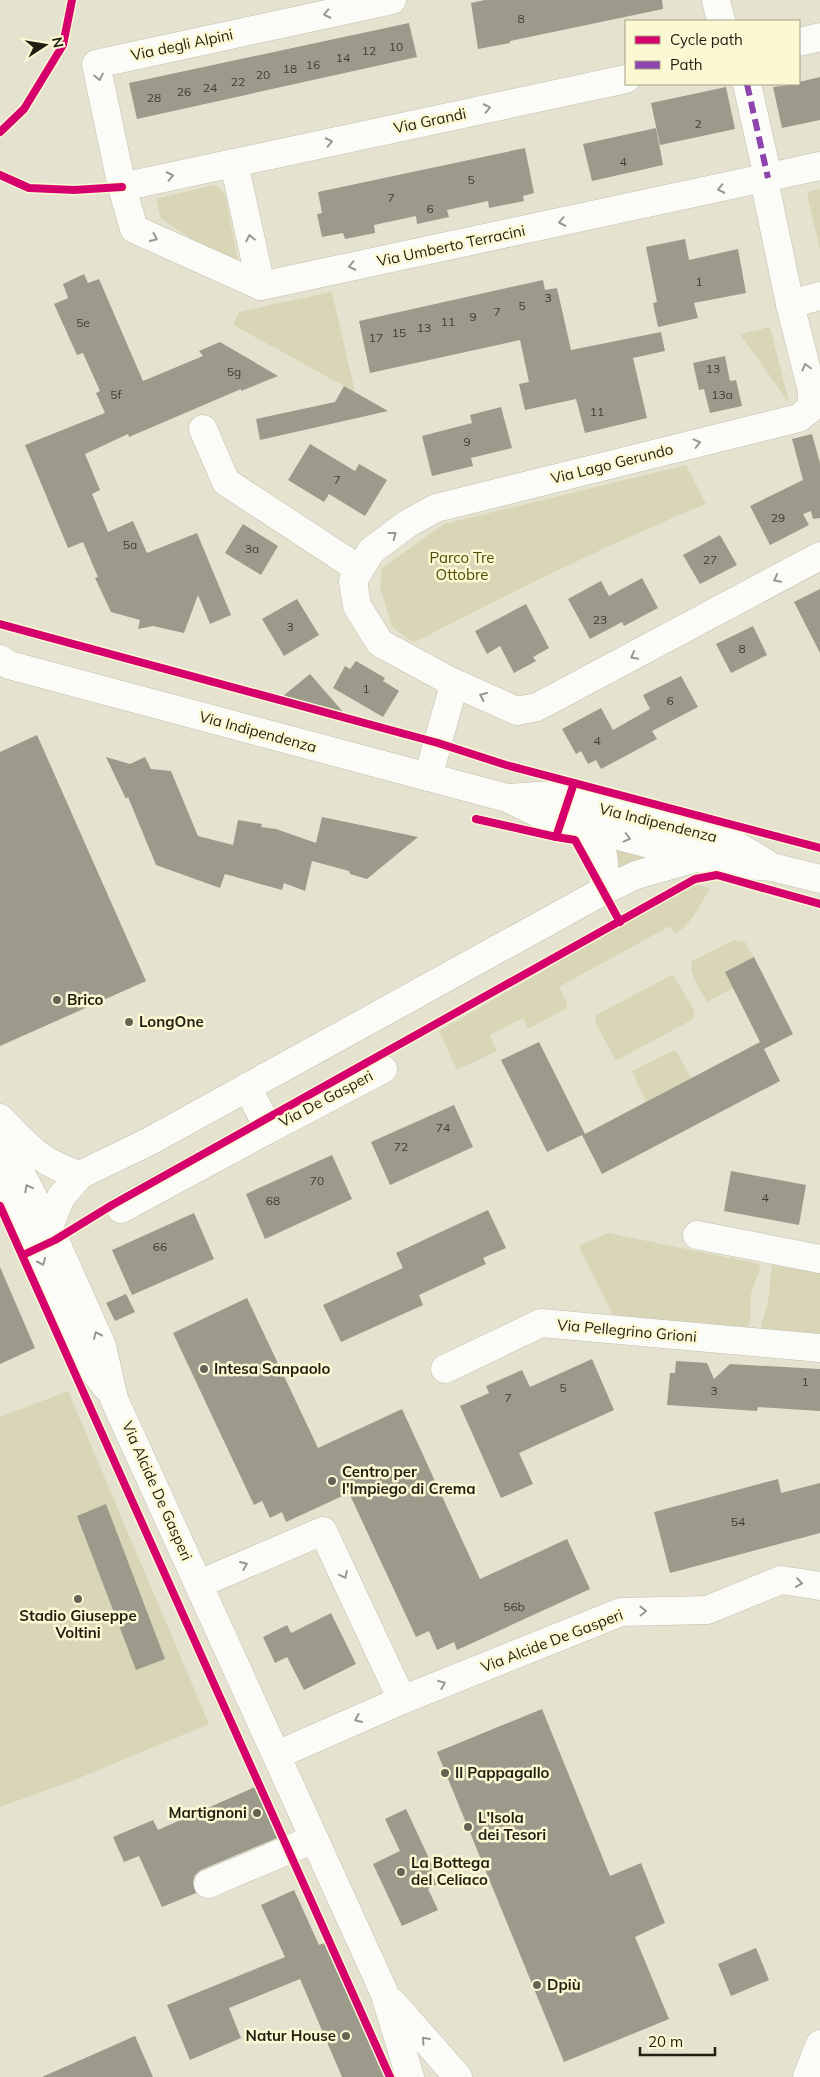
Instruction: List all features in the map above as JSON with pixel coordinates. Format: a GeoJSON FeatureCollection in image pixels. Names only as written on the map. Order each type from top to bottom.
{"type":"FeatureCollection","features":[{"type":"Feature","properties":{"kind":"street","name":"Via degli Alpini"},"geometry":{"type":"LineString","coordinates":[[122,187],[96,64],[392,0]]}},
{"type":"Feature","properties":{"kind":"street"},"geometry":{"type":"LineString","coordinates":[[716,0],[721,20]]}},
{"type":"Feature","properties":{"kind":"street"},"geometry":{"type":"LineString","coordinates":[[800,42],[820,37]]}},
{"type":"Feature","properties":{"kind":"street","name":"Via Grandi"},"geometry":{"type":"LineString","coordinates":[[122,187],[625,78]]}},
{"type":"Feature","properties":{"kind":"street","name":"Via Lago Gerundo"},"geometry":{"type":"LineString","coordinates":[[747,85],[790,304],[812,391],[811,408],[799,418],[436,508],[407,524],[372,551],[353,580],[357,606],[380,643],[450,681],[517,711],[537,707],[820,556]]}},
{"type":"Feature","properties":{"kind":"street"},"geometry":{"type":"LineString","coordinates":[[234,163],[261,286]]}},
{"type":"Feature","properties":{"kind":"street","name":"Via Umberto Terracini"},"geometry":{"type":"LineString","coordinates":[[261,286],[820,166]]}},
{"type":"Feature","properties":{"kind":"street"},"geometry":{"type":"LineString","coordinates":[[122,187],[134,229],[261,286]]}},
{"type":"Feature","properties":{"kind":"street"},"geometry":{"type":"LineString","coordinates":[[790,304],[820,296]]}},
{"type":"Feature","properties":{"kind":"street"},"geometry":{"type":"LineString","coordinates":[[203,429],[226,482],[359,569]]}},
{"type":"Feature","properties":{"kind":"street","name":"Via Indipendenza"},"geometry":{"type":"LineString","coordinates":[[3,664],[508,798],[546,817],[580,826],[699,857],[722,862],[772,867],[820,879]]}},
{"type":"Feature","properties":{"kind":"street"},"geometry":{"type":"LineString","coordinates":[[428,777],[452,692],[450,681]]}},
{"type":"Feature","properties":{"kind":"street","name":"Via Indipendenza"},"geometry":{"type":"LineString","coordinates":[[508,798],[552,795],[729,841],[772,867]]}},
{"type":"Feature","properties":{"kind":"street"},"geometry":{"type":"LineString","coordinates":[[580,826],[590,833],[601,845],[605,868],[603,891]]}},
{"type":"Feature","properties":{"kind":"street"},"geometry":{"type":"LineString","coordinates":[[49,1227],[61,1197],[80,1175],[150,1141],[603,891],[636,875],[699,857]]}},
{"type":"Feature","properties":{"kind":"street","name":"Via De Gasperi"},"geometry":{"type":"LineString","coordinates":[[121,1209],[382,1069]]}},
{"type":"Feature","properties":{"kind":"street","name":"Via De Gasperi"},"geometry":{"type":"LineString","coordinates":[[247,1087],[269,1129]]}},
{"type":"Feature","properties":{"kind":"street"},"geometry":{"type":"LineString","coordinates":[[0,1118],[33,1153],[56,1167],[80,1175]]}},
{"type":"Feature","properties":{"kind":"street","name":"Via Alcide De Gasperi"},"geometry":{"type":"LineString","coordinates":[[0,1134],[49,1227],[102,1346],[114,1399]]}},
{"type":"Feature","properties":{"kind":"street","name":"Via Alcide De Gasperi"},"geometry":{"type":"LineString","coordinates":[[0,1170],[86,1360],[114,1399],[277,1755],[384,1992],[410,2077]]}},
{"type":"Feature","properties":{"kind":"street"},"geometry":{"type":"LineString","coordinates":[[697,1235],[820,1259]]}},
{"type":"Feature","properties":{"kind":"street","name":"Via Pellegrino Grioni"},"geometry":{"type":"LineString","coordinates":[[445,1369],[541,1323],[820,1348]]}},
{"type":"Feature","properties":{"kind":"street"},"geometry":{"type":"LineString","coordinates":[[199,1584],[323,1531],[402,1700]]}},
{"type":"Feature","properties":{"kind":"street","name":"Via Alcide De Gasperi"},"geometry":{"type":"LineString","coordinates":[[277,1755],[402,1700],[621,1612],[707,1610],[781,1580],[820,1586]]}},
{"type":"Feature","properties":{"kind":"street"},"geometry":{"type":"LineString","coordinates":[[208,1884],[314,1839]]}},
{"type":"Feature","properties":{"kind":"street","name":"Via Alcide De Gasperi"},"geometry":{"type":"LineString","coordinates":[[384,1992],[458,2077]]}},
{"type":"Feature","properties":{"kind":"street"},"geometry":{"type":"LineString","coordinates":[[807,2077],[820,2044]]}},
{"type":"Feature","properties":{"kind":"street"},"geometry":{"type":"LineString","coordinates":[[432,2077],[441,2074],[458,2077]]}},
{"type":"Feature","properties":{"kind":"green space"},"geometry":{"type":"Polygon","coordinates":[[[213,185],[219,187],[225,195],[238,261],[229,263],[161,219],[156,199],[213,185]]]}},
{"type":"Feature","properties":{"kind":"green space"},"geometry":{"type":"Polygon","coordinates":[[[820,189],[820,250],[807,195],[810,191],[820,189]]]}},
{"type":"Feature","properties":{"kind":"green space"},"geometry":{"type":"Polygon","coordinates":[[[332,292],[355,392],[233,325],[239,312],[332,292]]]}},
{"type":"Feature","properties":{"kind":"green space"},"geometry":{"type":"Polygon","coordinates":[[[770,327],[789,403],[740,334],[770,327]]]}},
{"type":"Feature","properties":{"kind":"green space","name":"Parco Tre Ottobre"},"geometry":{"type":"Polygon","coordinates":[[[686,465],[706,504],[559,570],[415,642],[410,641],[392,627],[380,587],[382,568],[444,524],[686,465]]]}},
{"type":"Feature","properties":{"kind":"green space"},"geometry":{"type":"Polygon","coordinates":[[[613,844],[665,858],[613,881],[619,866],[613,844]]]}},
{"type":"Feature","properties":{"kind":"green space"},"geometry":{"type":"Polygon","coordinates":[[[694,884],[710,888],[695,914],[681,930],[675,934],[670,926],[559,987],[567,1003],[567,1008],[528,1029],[523,1018],[490,1035],[497,1051],[457,1070],[439,1031],[694,884]]]}},
{"type":"Feature","properties":{"kind":"green space"},"geometry":{"type":"Polygon","coordinates":[[[734,940],[745,942],[754,957],[733,988],[707,1002],[693,977],[692,961],[734,940]]]}},
{"type":"Feature","properties":{"kind":"green space"},"geometry":{"type":"Polygon","coordinates":[[[670,976],[674,976],[695,1012],[692,1020],[619,1059],[615,1059],[595,1022],[596,1015],[670,976]]]}},
{"type":"Feature","properties":{"kind":"green space"},"geometry":{"type":"Polygon","coordinates":[[[672,1051],[676,1051],[691,1078],[646,1102],[632,1071],[672,1051]]]}},
{"type":"Feature","properties":{"kind":"green space"},"geometry":{"type":"Polygon","coordinates":[[[608,1233],[760,1264],[751,1294],[748,1329],[616,1321],[579,1246],[608,1233]]]}},
{"type":"Feature","properties":{"kind":"green space"},"geometry":{"type":"Polygon","coordinates":[[[772,1265],[820,1273],[820,1333],[762,1330],[761,1325],[768,1302],[772,1265]]]}},
{"type":"Feature","properties":{"kind":"green space","name":"Stadio Giuseppe Voltini"},"geometry":{"type":"Polygon","coordinates":[[[68,1391],[209,1724],[72,1781],[0,1807],[0,1417],[68,1391]]]}},
{"type":"Feature","properties":{"kind":"building"},"geometry":{"type":"Polygon","coordinates":[[[485,0],[662,0],[663,9],[478,49],[471,3],[485,0]]]}},
{"type":"Feature","properties":{"kind":"building"},"geometry":{"type":"Polygon","coordinates":[[[409,23],[417,57],[137,119],[129,83],[409,23]]]}},
{"type":"Feature","properties":{"kind":"building"},"geometry":{"type":"Polygon","coordinates":[[[820,77],[820,120],[782,128],[773,87],[800,85],[800,82],[820,77]]]}},
{"type":"Feature","properties":{"kind":"building"},"geometry":{"type":"Polygon","coordinates":[[[726,87],[735,129],[660,145],[651,103],[726,87]]]}},
{"type":"Feature","properties":{"kind":"building"},"geometry":{"type":"Polygon","coordinates":[[[656,128],[663,165],[592,181],[583,144],[656,128]]]}},
{"type":"Feature","properties":{"kind":"building"},"geometry":{"type":"Polygon","coordinates":[[[525,148],[534,193],[523,196],[524,201],[489,208],[488,201],[447,210],[449,217],[417,224],[416,216],[374,225],[375,233],[345,239],[343,233],[322,237],[317,214],[322,213],[318,192],[525,148]]]}},
{"type":"Feature","properties":{"kind":"building"},"geometry":{"type":"Polygon","coordinates":[[[685,239],[689,260],[738,249],[746,293],[694,303],[698,318],[658,327],[653,303],[657,302],[646,247],[685,239]]]}},
{"type":"Feature","properties":{"kind":"building"},"geometry":{"type":"Polygon","coordinates":[[[84,274],[88,283],[99,279],[143,381],[203,356],[199,351],[220,342],[278,376],[241,391],[241,389],[129,437],[128,434],[85,454],[100,490],[92,494],[108,532],[133,521],[147,553],[197,533],[231,615],[210,624],[198,595],[184,633],[153,626],[138,629],[140,620],[111,612],[95,578],[98,577],[83,542],[68,548],[25,445],[105,413],[96,393],[100,391],[83,353],[77,355],[54,304],[68,298],[63,284],[84,274]]]}},
{"type":"Feature","properties":{"kind":"building"},"geometry":{"type":"Polygon","coordinates":[[[543,280],[545,290],[557,288],[571,350],[661,332],[665,351],[633,358],[647,418],[585,433],[576,399],[525,410],[519,384],[529,382],[520,340],[370,373],[359,321],[543,280]]]}},
{"type":"Feature","properties":{"kind":"building"},"geometry":{"type":"Polygon","coordinates":[[[725,356],[730,381],[736,380],[742,406],[710,413],[704,389],[699,390],[693,363],[725,356]]]}},
{"type":"Feature","properties":{"kind":"building"},"geometry":{"type":"Polygon","coordinates":[[[344,386],[388,411],[260,440],[256,419],[335,402],[344,386]]]}},
{"type":"Feature","properties":{"kind":"building"},"geometry":{"type":"Polygon","coordinates":[[[501,407],[512,448],[471,458],[473,466],[432,476],[422,436],[472,423],[470,415],[501,407]]]}},
{"type":"Feature","properties":{"kind":"building"},"geometry":{"type":"Polygon","coordinates":[[[812,434],[820,463],[820,518],[813,519],[811,511],[803,514],[809,525],[770,545],[750,506],[803,480],[792,439],[812,434]]]}},
{"type":"Feature","properties":{"kind":"building"},"geometry":{"type":"Polygon","coordinates":[[[310,444],[355,471],[359,464],[387,480],[365,516],[329,494],[324,502],[288,480],[310,444]]]}},
{"type":"Feature","properties":{"kind":"building"},"geometry":{"type":"Polygon","coordinates":[[[243,524],[278,546],[261,575],[225,553],[243,524]]]}},
{"type":"Feature","properties":{"kind":"building"},"geometry":{"type":"Polygon","coordinates":[[[720,535],[737,565],[700,584],[683,555],[720,535]]]}},
{"type":"Feature","properties":{"kind":"building"},"geometry":{"type":"Polygon","coordinates":[[[642,578],[658,608],[624,626],[622,622],[590,639],[568,599],[601,581],[609,596],[642,578]]]}},
{"type":"Feature","properties":{"kind":"building"},"geometry":{"type":"Polygon","coordinates":[[[820,589],[820,653],[794,602],[820,589]]]}},
{"type":"Feature","properties":{"kind":"building"},"geometry":{"type":"Polygon","coordinates":[[[297,599],[319,635],[284,656],[262,619],[297,599]]]}},
{"type":"Feature","properties":{"kind":"building"},"geometry":{"type":"Polygon","coordinates":[[[526,604],[549,648],[533,657],[536,661],[514,673],[500,646],[487,654],[475,631],[526,604]]]}},
{"type":"Feature","properties":{"kind":"building"},"geometry":{"type":"Polygon","coordinates":[[[753,626],[767,655],[731,673],[716,644],[753,626]]]}},
{"type":"Feature","properties":{"kind":"building"},"geometry":{"type":"Polygon","coordinates":[[[356,661],[385,678],[383,681],[399,691],[383,717],[333,688],[345,666],[350,669],[356,661]]]}},
{"type":"Feature","properties":{"kind":"building"},"geometry":{"type":"Polygon","coordinates":[[[310,674],[344,713],[283,696],[310,674]]]}},
{"type":"Feature","properties":{"kind":"building"},"geometry":{"type":"Polygon","coordinates":[[[681,676],[698,707],[652,731],[657,739],[601,769],[596,760],[588,764],[581,751],[576,754],[562,729],[601,708],[613,730],[650,709],[643,695],[681,676]]]}},
{"type":"Feature","properties":{"kind":"building"},"geometry":{"type":"Polygon","coordinates":[[[37,735],[146,981],[0,1046],[0,752],[37,735]]]}},
{"type":"Feature","properties":{"kind":"building"},"geometry":{"type":"Polygon","coordinates":[[[106,757],[130,764],[145,757],[151,769],[171,771],[198,836],[233,845],[238,820],[262,824],[261,827],[276,829],[316,843],[322,817],[418,837],[367,879],[350,874],[349,871],[312,861],[305,891],[284,883],[282,890],[225,874],[220,888],[156,865],[128,797],[126,799],[106,757]]]}},
{"type":"Feature","properties":{"kind":"building"},"geometry":{"type":"Polygon","coordinates":[[[754,957],[793,1034],[764,1049],[780,1081],[602,1174],[582,1135],[584,1134],[547,1152],[501,1060],[539,1042],[585,1134],[760,1042],[725,972],[754,957]]]}},
{"type":"Feature","properties":{"kind":"building"},"geometry":{"type":"Polygon","coordinates":[[[454,1105],[473,1147],[390,1185],[371,1142],[454,1105]]]}},
{"type":"Feature","properties":{"kind":"building"},"geometry":{"type":"Polygon","coordinates":[[[332,1155],[352,1199],[265,1239],[246,1194],[332,1155]]]}},
{"type":"Feature","properties":{"kind":"building"},"geometry":{"type":"Polygon","coordinates":[[[731,1171],[806,1185],[799,1225],[724,1211],[731,1171]]]}},
{"type":"Feature","properties":{"kind":"building"},"geometry":{"type":"Polygon","coordinates":[[[488,1210],[506,1248],[483,1258],[486,1264],[419,1295],[423,1305],[341,1342],[323,1305],[403,1268],[396,1253],[488,1210]]]}},
{"type":"Feature","properties":{"kind":"building"},"geometry":{"type":"Polygon","coordinates":[[[194,1213],[214,1259],[132,1295],[112,1250],[194,1213]]]}},
{"type":"Feature","properties":{"kind":"building"},"geometry":{"type":"Polygon","coordinates":[[[0,1267],[35,1348],[0,1364],[0,1267]]]}},
{"type":"Feature","properties":{"kind":"building"},"geometry":{"type":"Polygon","coordinates":[[[126,1294],[135,1312],[115,1321],[106,1303],[126,1294]]]}},
{"type":"Feature","properties":{"kind":"building"},"geometry":{"type":"Polygon","coordinates":[[[247,1298],[318,1448],[402,1409],[480,1579],[567,1539],[590,1589],[457,1650],[454,1642],[437,1650],[429,1631],[416,1637],[349,1493],[286,1522],[282,1512],[270,1518],[262,1501],[254,1505],[173,1333],[247,1298]]]}},
{"type":"Feature","properties":{"kind":"building"},"geometry":{"type":"Polygon","coordinates":[[[592,1359],[614,1410],[519,1453],[533,1484],[501,1498],[460,1406],[489,1393],[486,1386],[522,1370],[530,1387],[592,1359]]]}},
{"type":"Feature","properties":{"kind":"building"},"geometry":{"type":"Polygon","coordinates":[[[676,1361],[707,1363],[714,1379],[730,1364],[820,1369],[820,1411],[758,1407],[757,1411],[667,1405],[670,1373],[675,1373],[676,1361]]]}},
{"type":"Feature","properties":{"kind":"building"},"geometry":{"type":"Polygon","coordinates":[[[778,1479],[781,1493],[820,1483],[820,1533],[670,1573],[654,1512],[778,1479]]]}},
{"type":"Feature","properties":{"kind":"building"},"geometry":{"type":"Polygon","coordinates":[[[106,1504],[165,1659],[136,1670],[77,1516],[106,1504]]]}},
{"type":"Feature","properties":{"kind":"building"},"geometry":{"type":"Polygon","coordinates":[[[331,1613],[356,1664],[304,1690],[287,1657],[275,1663],[263,1637],[287,1625],[291,1633],[331,1613]]]}},
{"type":"Feature","properties":{"kind":"building"},"geometry":{"type":"Polygon","coordinates":[[[542,1709],[610,1876],[641,1863],[665,1923],[635,1937],[669,2019],[564,2062],[437,1752],[542,1709]]]}},
{"type":"Feature","properties":{"kind":"building"},"geometry":{"type":"Polygon","coordinates":[[[255,1787],[277,1838],[201,1870],[195,1875],[193,1882],[196,1893],[162,1907],[139,1856],[124,1862],[113,1837],[153,1820],[158,1830],[255,1787]]]}},
{"type":"Feature","properties":{"kind":"building"},"geometry":{"type":"Polygon","coordinates":[[[406,1809],[434,1869],[431,1871],[437,1884],[428,1889],[438,1910],[402,1926],[373,1864],[400,1851],[385,1819],[406,1809]]]}},
{"type":"Feature","properties":{"kind":"building"},"geometry":{"type":"Polygon","coordinates":[[[294,1890],[319,1945],[327,1942],[385,2077],[342,2077],[300,1979],[229,2008],[241,2038],[190,2060],[167,2005],[285,1957],[261,1905],[294,1890]]]}},
{"type":"Feature","properties":{"kind":"building"},"geometry":{"type":"Polygon","coordinates":[[[756,1948],[769,1980],[731,1996],[718,1964],[756,1948]]]}},
{"type":"Feature","properties":{"kind":"building"},"geometry":{"type":"Polygon","coordinates":[[[135,2036],[153,2077],[42,2077],[135,2036]]]}},
{"type":"Feature","properties":{"kind":"marked path"},"geometry":{"type":"LineString","coordinates":[[747,85],[768,178]]}},
{"type":"Feature","properties":{"kind":"cycle path"},"geometry":{"type":"LineString","coordinates":[[0,132],[24,109],[63,45],[72,0]]}},
{"type":"Feature","properties":{"kind":"cycle path"},"geometry":{"type":"LineString","coordinates":[[0,175],[29,188],[74,190],[122,187]]}},
{"type":"Feature","properties":{"kind":"cycle path"},"geometry":{"type":"LineString","coordinates":[[0,624],[438,743],[506,765],[820,848]]}},
{"type":"Feature","properties":{"kind":"cycle path"},"geometry":{"type":"LineString","coordinates":[[574,783],[556,837],[575,840],[620,922]]}},
{"type":"Feature","properties":{"kind":"cycle path"},"geometry":{"type":"LineString","coordinates":[[476,819],[556,837]]}},
{"type":"Feature","properties":{"kind":"cycle path"},"geometry":{"type":"LineString","coordinates":[[23,1255],[55,1240],[112,1205],[695,879],[717,875],[820,904]]}},
{"type":"Feature","properties":{"kind":"cycle path"},"geometry":{"type":"LineString","coordinates":[[0,1206],[390,2077]]}},
{"type":"Feature","properties":{"kind":"place","name":"Brico"},"geometry":{"type":"Point","coordinates":[57,1000]}},
{"type":"Feature","properties":{"kind":"place","name":"LongOne"},"geometry":{"type":"Point","coordinates":[129,1022]}},
{"type":"Feature","properties":{"kind":"place","name":"Intesa Sanpaolo"},"geometry":{"type":"Point","coordinates":[204,1369]}},
{"type":"Feature","properties":{"kind":"place","name":"Centro per l'Impiego di Crema"},"geometry":{"type":"Point","coordinates":[332,1481]}},
{"type":"Feature","properties":{"kind":"place","name":"Stadio Giuseppe Voltini"},"geometry":{"type":"Point","coordinates":[78,1599]}},
{"type":"Feature","properties":{"kind":"place","name":"Il Pappagallo"},"geometry":{"type":"Point","coordinates":[445,1773]}},
{"type":"Feature","properties":{"kind":"place","name":"Martignoni"},"geometry":{"type":"Point","coordinates":[257,1813]}},
{"type":"Feature","properties":{"kind":"place","name":"L'Isola dei Tesori"},"geometry":{"type":"Point","coordinates":[468,1827]}},
{"type":"Feature","properties":{"kind":"place","name":"La Bottega del Celiaco"},"geometry":{"type":"Point","coordinates":[401,1872]}},
{"type":"Feature","properties":{"kind":"place","name":"Dpiù"},"geometry":{"type":"Point","coordinates":[537,1985]}},
{"type":"Feature","properties":{"kind":"place","name":"Natur House"},"geometry":{"type":"Point","coordinates":[346,2036]}}]}
